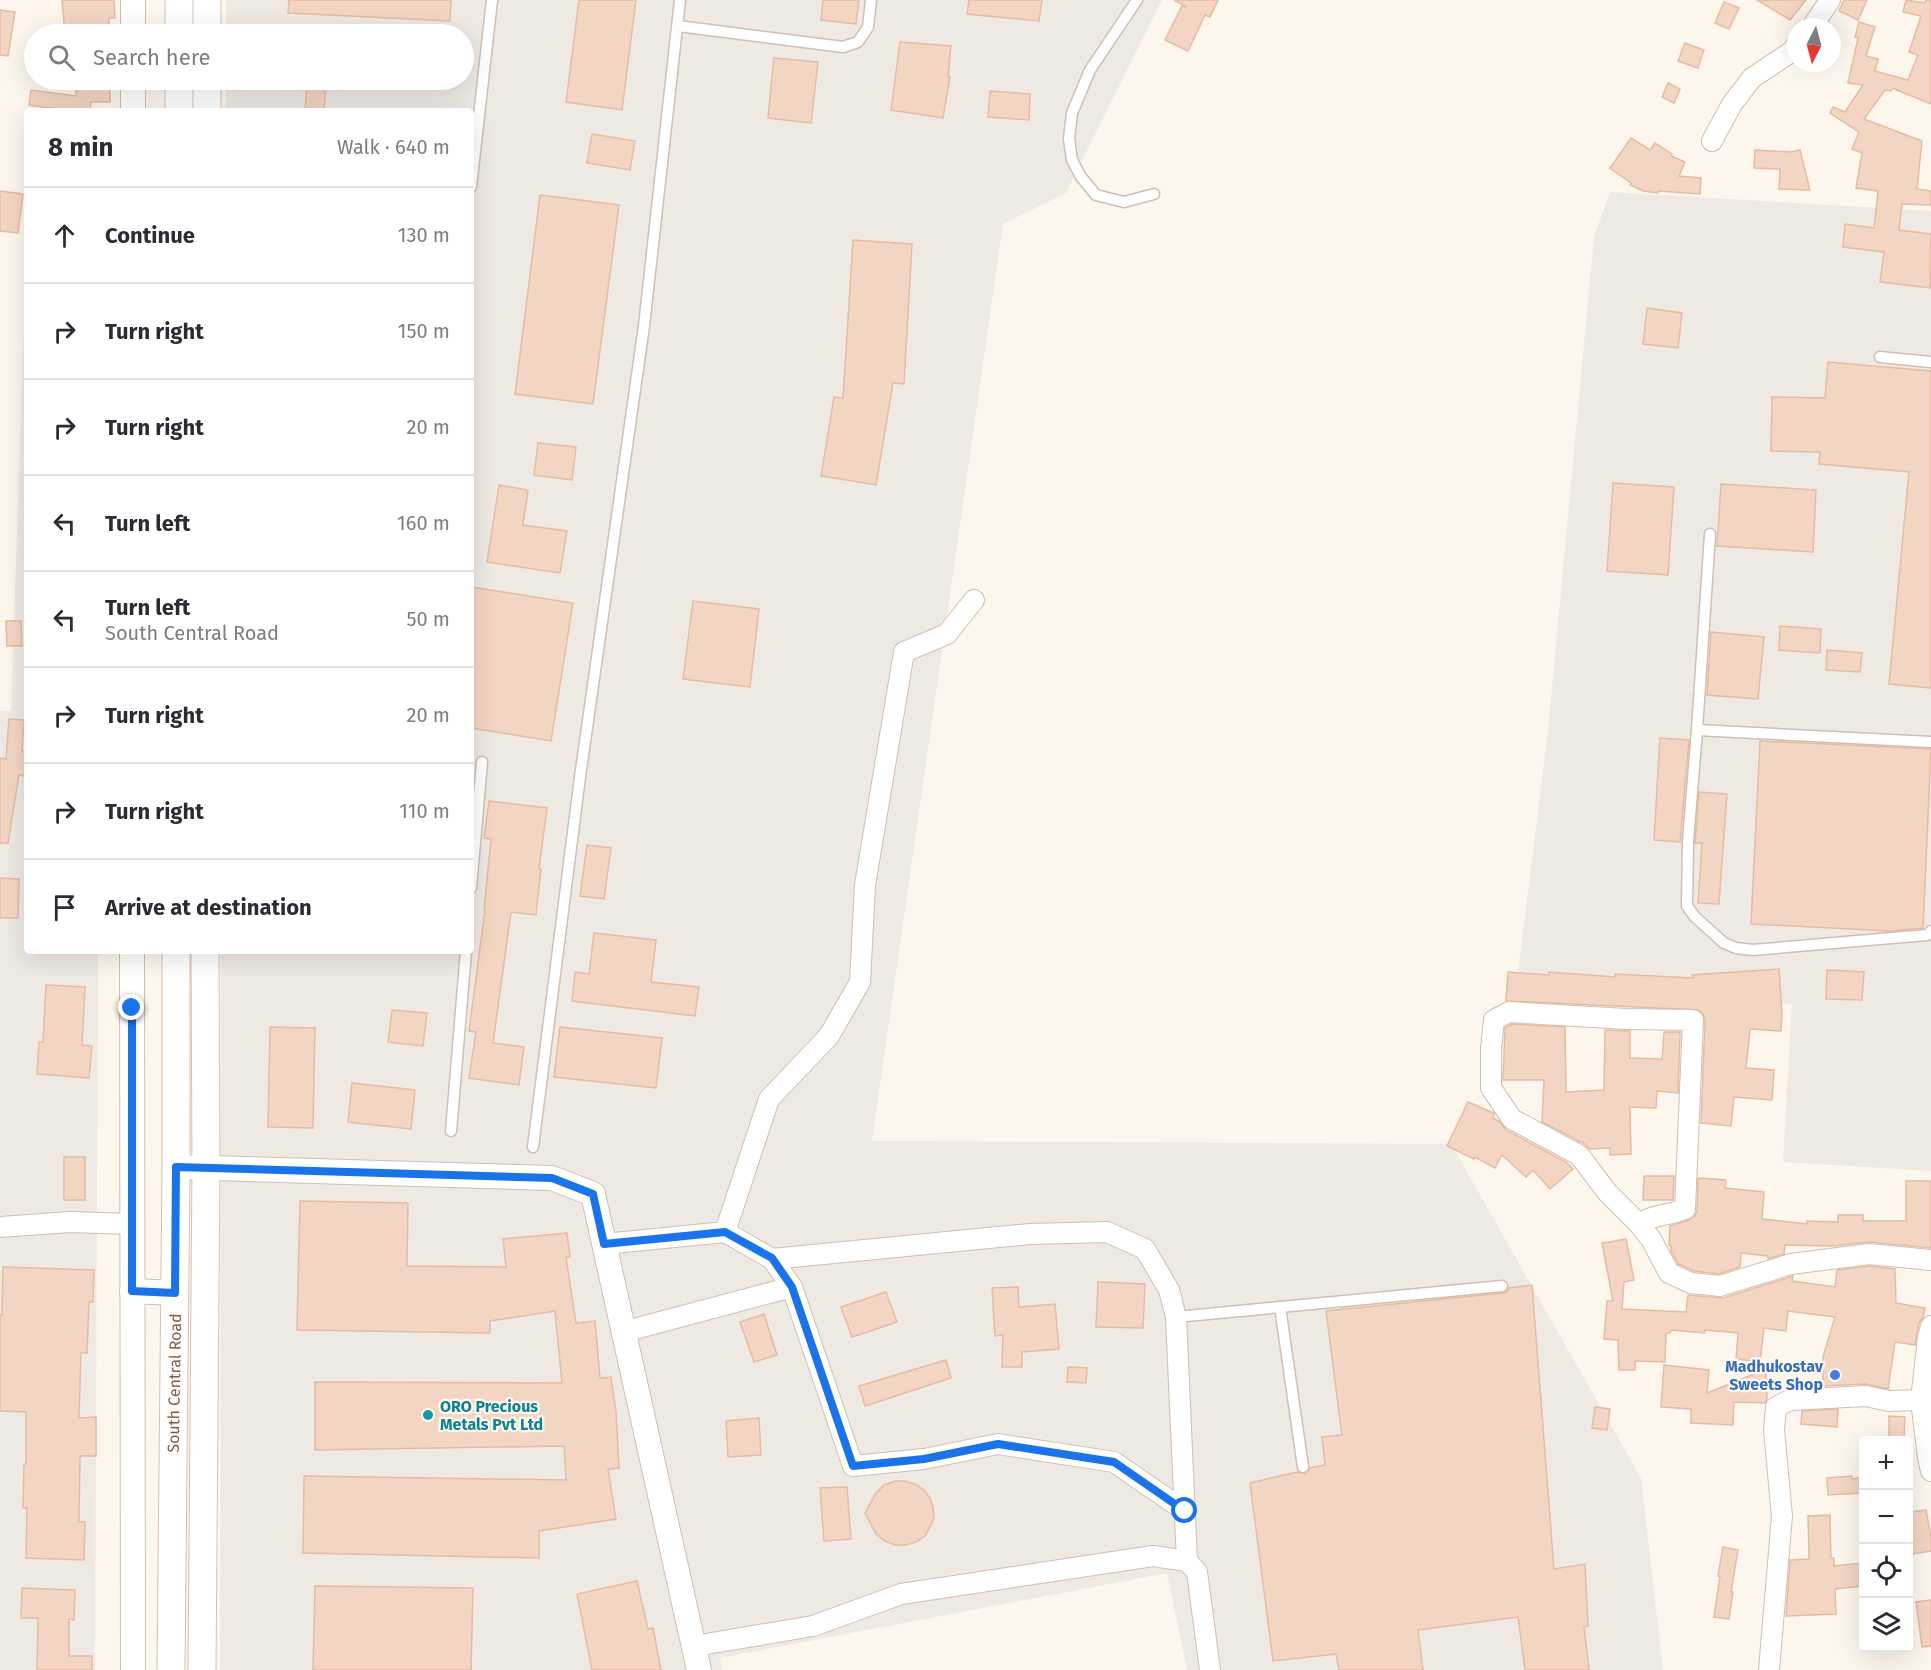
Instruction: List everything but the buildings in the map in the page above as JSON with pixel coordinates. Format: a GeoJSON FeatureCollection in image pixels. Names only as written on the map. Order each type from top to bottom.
{"type":"FeatureCollection","features":[{"type":"Feature","properties":{"kind":"main road"},"geometry":{"type":"LineString","coordinates":[[179,0],[179,24]]}},
{"type":"Feature","properties":{"kind":"main road"},"geometry":{"type":"LineString","coordinates":[[207,0],[207,24]]}},
{"type":"Feature","properties":{"kind":"main road"},"geometry":{"type":"LineString","coordinates":[[179,90],[179,108]]}},
{"type":"Feature","properties":{"kind":"main road"},"geometry":{"type":"LineString","coordinates":[[207,90],[207,108]]}},
{"type":"Feature","properties":{"kind":"main road","name":"South Central Road"},"geometry":{"type":"LineString","coordinates":[[171,1670],[176,954]]}},
{"type":"Feature","properties":{"kind":"main road","name":"South Central Road"},"geometry":{"type":"LineString","coordinates":[[202,1670],[206,1167],[205,954]]}},
{"type":"Feature","properties":{"kind":"street"},"geometry":{"type":"LineString","coordinates":[[133,0],[133,24]]}},
{"type":"Feature","properties":{"kind":"street"},"geometry":{"type":"LineString","coordinates":[[1818,18],[1830,0]]}},
{"type":"Feature","properties":{"kind":"street"},"geometry":{"type":"LineString","coordinates":[[1712,141],[1731,104],[1752,78],[1787,55]]}},
{"type":"Feature","properties":{"kind":"street"},"geometry":{"type":"LineString","coordinates":[[133,90],[133,108]]}},
{"type":"Feature","properties":{"kind":"street"},"geometry":{"type":"LineString","coordinates":[[725,1232],[769,1098],[829,1036],[860,982],[866,885],[904,652],[947,634],[974,600]]}},
{"type":"Feature","properties":{"kind":"street"},"geometry":{"type":"LineString","coordinates":[[132,954],[133,1670]]}},
{"type":"Feature","properties":{"kind":"street"},"geometry":{"type":"LineString","coordinates":[[1639,1224],[1651,1216],[1672,1214],[1685,1209],[1693,1020],[1626,1019],[1509,1012],[1494,1020],[1491,1088],[1512,1119],[1579,1155],[1606,1192],[1651,1239],[1669,1273],[1691,1283],[1720,1286],[1791,1264],[1869,1254],[1931,1260]]}},
{"type":"Feature","properties":{"kind":"street"},"geometry":{"type":"LineString","coordinates":[[176,1167],[552,1178],[593,1194],[699,1670]]}},
{"type":"Feature","properties":{"kind":"street"},"geometry":{"type":"LineString","coordinates":[[0,1227],[70,1222],[132,1224]]}},
{"type":"Feature","properties":{"kind":"street"},"geometry":{"type":"LineString","coordinates":[[604,1244],[725,1232],[772,1258],[792,1287],[853,1466],[924,1459],[998,1444],[1114,1462],[1185,1511]]}},
{"type":"Feature","properties":{"kind":"street"},"geometry":{"type":"LineString","coordinates":[[772,1258],[1030,1234],[1107,1232],[1146,1249],[1169,1290],[1176,1317],[1187,1561]]}},
{"type":"Feature","properties":{"kind":"street"},"geometry":{"type":"LineString","coordinates":[[623,1332],[792,1287]]}},
{"type":"Feature","properties":{"kind":"street"},"geometry":{"type":"LineString","coordinates":[[132,1291],[175,1293]]}},
{"type":"Feature","properties":{"kind":"street"},"geometry":{"type":"LineString","coordinates":[[1931,1326],[1921,1400],[1931,1471]]}},
{"type":"Feature","properties":{"kind":"street"},"geometry":{"type":"LineString","coordinates":[[1769,1670],[1782,1516],[1774,1430],[1776,1407],[1790,1400],[1866,1396],[1889,1401],[1921,1400]]}},
{"type":"Feature","properties":{"kind":"street"},"geometry":{"type":"LineString","coordinates":[[694,1646],[813,1626],[901,1594],[1153,1556],[1187,1561],[1197,1572],[1210,1670]]}},
{"type":"Feature","properties":{"kind":"lane"},"geometry":{"type":"LineString","coordinates":[[474,160],[492,0]]}},
{"type":"Feature","properties":{"kind":"lane"},"geometry":{"type":"LineString","coordinates":[[533,1147],[580,777],[642,338],[680,0]]}},
{"type":"Feature","properties":{"kind":"lane"},"geometry":{"type":"LineString","coordinates":[[678,26],[843,47],[858,42],[868,27],[871,0]]}},
{"type":"Feature","properties":{"kind":"lane"},"geometry":{"type":"LineString","coordinates":[[1137,0],[1090,70],[1071,113],[1069,139],[1072,160],[1080,177],[1096,195],[1124,202],[1154,194]]}},
{"type":"Feature","properties":{"kind":"lane"},"geometry":{"type":"LineString","coordinates":[[1880,357],[1931,362]]}},
{"type":"Feature","properties":{"kind":"lane"},"geometry":{"type":"LineString","coordinates":[[1710,534],[1688,841],[1687,906],[1695,917],[1724,943],[1736,948],[1753,950],[1927,935],[1931,931]]}},
{"type":"Feature","properties":{"kind":"lane"},"geometry":{"type":"LineString","coordinates":[[1697,730],[1931,742]]}},
{"type":"Feature","properties":{"kind":"lane"},"geometry":{"type":"LineString","coordinates":[[474,854],[482,762]]}},
{"type":"Feature","properties":{"kind":"lane"},"geometry":{"type":"LineString","coordinates":[[451,1131],[466,954]]}},
{"type":"Feature","properties":{"kind":"lane"},"geometry":{"type":"LineString","coordinates":[[1176,1317],[1503,1286]]}},
{"type":"Feature","properties":{"kind":"lane"},"geometry":{"type":"LineString","coordinates":[[1280,1307],[1303,1467]]}},
{"type":"Feature","properties":{"kind":"shaded area"},"geometry":{"type":"Polygon","coordinates":[[[226,0],[1162,0],[1066,193],[1003,224],[872,1141],[1451,1144],[1641,1478],[1663,1670],[1187,1670],[1167,1573],[720,1658],[722,1670],[220,1670],[221,954],[474,954],[474,108],[226,108],[226,90],[474,90],[474,24],[226,24],[226,0]]]}},
{"type":"Feature","properties":{"kind":"shaded area"},"geometry":{"type":"Polygon","coordinates":[[[1610,192],[1931,211],[1931,1171],[1783,1162],[1792,1004],[1516,989],[1548,731],[1594,237],[1610,192]]]}},
{"type":"Feature","properties":{"kind":"shaded area"},"geometry":{"type":"Polygon","coordinates":[[[24,327],[24,954],[98,954],[95,1670],[0,1670],[0,711],[11,711],[24,327]]]}},
{"type":"Feature","properties":{"kind":"place","name":"Madhukostav Sweets Shop"},"geometry":{"type":"Point","coordinates":[1835,1375]}},
{"type":"Feature","properties":{"kind":"place","name":"ORO Precious Metals Pvt Ltd"},"geometry":{"type":"Point","coordinates":[428,1415]}},
{"type":"Feature","properties":{"kind":"route"},"geometry":{"type":"LineString","coordinates":[[132,1008],[132,1291],[175,1293],[176,1167],[552,1178],[593,1194],[604,1244],[725,1232],[772,1258],[792,1287],[853,1466],[924,1459],[998,1444],[1114,1462],[1185,1511]]}}]}
